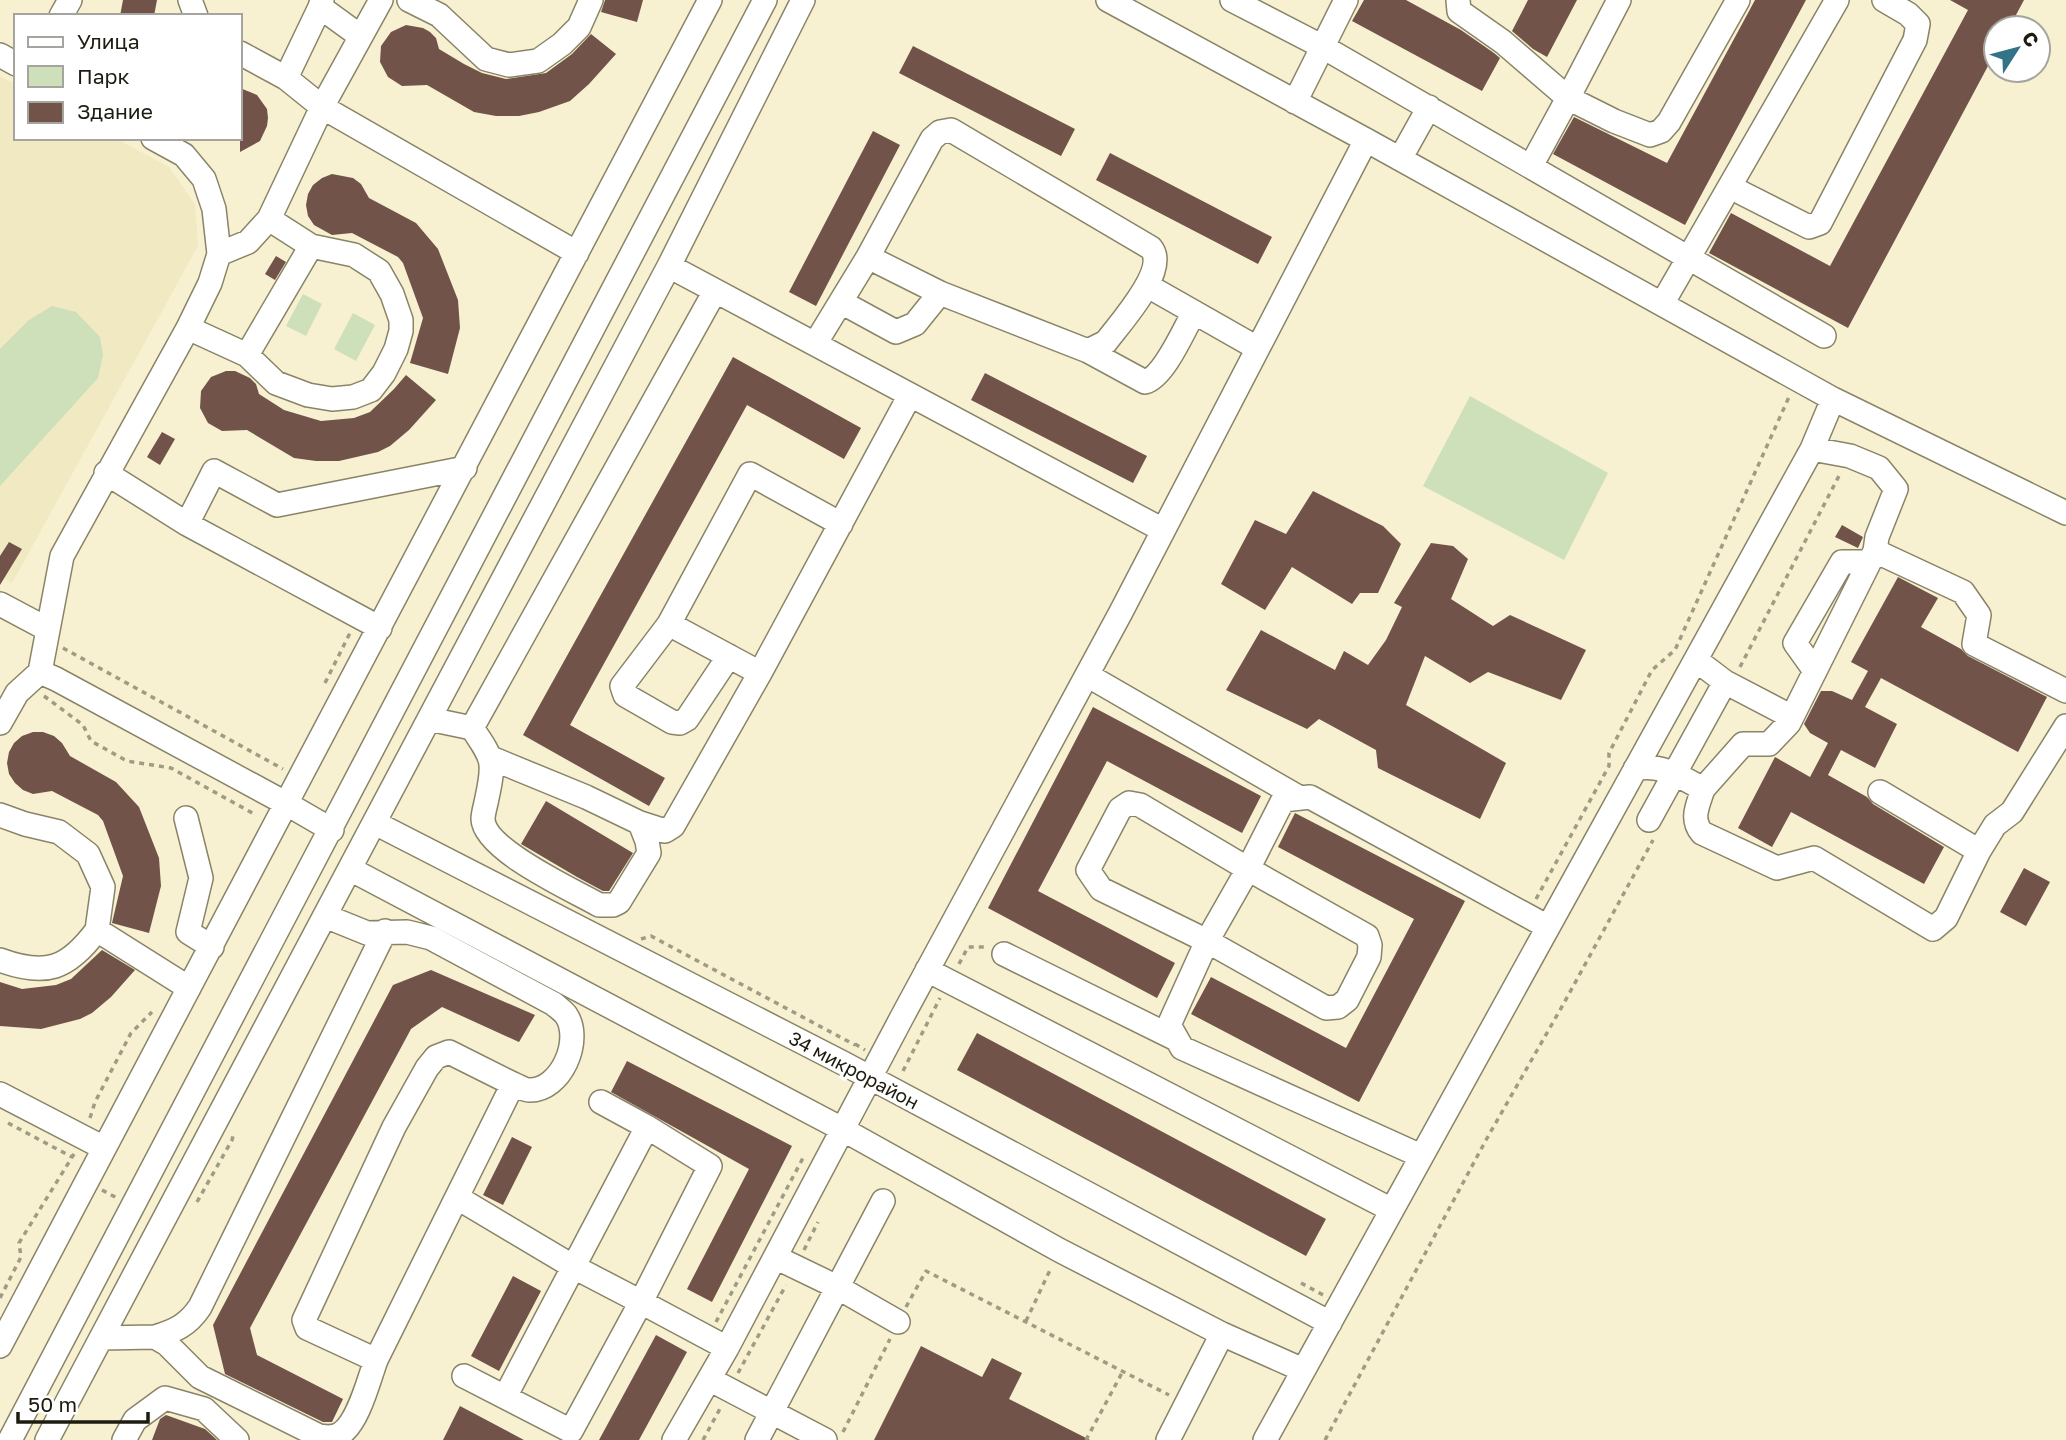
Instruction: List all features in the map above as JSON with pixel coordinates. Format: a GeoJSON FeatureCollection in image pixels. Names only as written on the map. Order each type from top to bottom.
{"type":"FeatureCollection","features":[{"type":"Feature","properties":{"kind":"street"},"geometry":{"type":"LineString","coordinates":[[219,254],[248,242],[269,219],[322,107],[381,0]]}},
{"type":"Feature","properties":{"kind":"street"},"geometry":{"type":"LineString","coordinates":[[409,0],[443,8],[486,59],[509,65],[538,61],[562,44],[579,27],[591,0]]}},
{"type":"Feature","properties":{"kind":"street"},"geometry":{"type":"LineString","coordinates":[[10,1440],[765,0]]}},
{"type":"Feature","properties":{"kind":"street"},"geometry":{"type":"LineString","coordinates":[[47,1440],[669,266],[803,0]]}},
{"type":"Feature","properties":{"kind":"street"},"geometry":{"type":"LineString","coordinates":[[1108,0],[1833,399],[2066,513]]}},
{"type":"Feature","properties":{"kind":"street"},"geometry":{"type":"LineString","coordinates":[[1232,0],[1323,47],[1429,107],[1824,336]]}},
{"type":"Feature","properties":{"kind":"street"},"geometry":{"type":"LineString","coordinates":[[1295,102],[1346,0]]}},
{"type":"Feature","properties":{"kind":"street"},"geometry":{"type":"LineString","coordinates":[[1458,0],[1459,11],[1503,42],[1568,98],[1650,135],[1661,131],[1668,122],[1738,0]]}},
{"type":"Feature","properties":{"kind":"street"},"geometry":{"type":"LineString","coordinates":[[1531,166],[1619,0]]}},
{"type":"Feature","properties":{"kind":"street"},"geometry":{"type":"LineString","coordinates":[[1662,304],[1837,0]]}},
{"type":"Feature","properties":{"kind":"street"},"geometry":{"type":"LineString","coordinates":[[1730,187],[1810,227],[1821,223],[1915,40],[1918,24],[1908,14],[1884,0]]}},
{"type":"Feature","properties":{"kind":"street"},"geometry":{"type":"LineString","coordinates":[[2,1337],[91,1176],[708,2]]}},
{"type":"Feature","properties":{"kind":"street"},"geometry":{"type":"LineString","coordinates":[[286,78],[321,3],[360,36]]}},
{"type":"Feature","properties":{"kind":"street"},"geometry":{"type":"LineString","coordinates":[[242,54],[286,78],[322,107],[577,253]]}},
{"type":"Feature","properties":{"kind":"street"},"geometry":{"type":"LineString","coordinates":[[1400,159],[1429,107]]}},
{"type":"Feature","properties":{"kind":"street"},"geometry":{"type":"LineString","coordinates":[[815,344],[868,257],[932,139],[940,132],[951,130],[1156,253],[1157,261],[1148,286],[1106,342],[1088,351]]}},
{"type":"Feature","properties":{"kind":"street"},"geometry":{"type":"LineString","coordinates":[[48,676],[47,629],[62,556],[188,328],[210,283],[219,254],[214,209],[204,179],[184,155],[157,140]]}},
{"type":"Feature","properties":{"kind":"street"},"geometry":{"type":"LineString","coordinates":[[674,1440],[709,1379],[717,1343],[775,1257],[1087,675],[1366,140]]}},
{"type":"Feature","properties":{"kind":"street"},"geometry":{"type":"LineString","coordinates":[[188,328],[247,355],[276,383],[308,395],[332,399],[353,397],[371,390],[393,358],[400,339],[401,320],[392,294],[379,271],[354,255],[311,246],[269,219]]}},
{"type":"Feature","properties":{"kind":"street"},"geometry":{"type":"LineString","coordinates":[[247,355],[311,246]]}},
{"type":"Feature","properties":{"kind":"street"},"geometry":{"type":"LineString","coordinates":[[868,257],[940,293],[1088,351],[1145,382],[1150,381],[1161,370],[1194,312]]}},
{"type":"Feature","properties":{"kind":"street"},"geometry":{"type":"LineString","coordinates":[[669,266],[1163,530]]}},
{"type":"Feature","properties":{"kind":"street"},"geometry":{"type":"LineString","coordinates":[[1148,286],[1257,348]]}},
{"type":"Feature","properties":{"kind":"street"},"geometry":{"type":"LineString","coordinates":[[472,728],[715,291]]}},
{"type":"Feature","properties":{"kind":"street"},"geometry":{"type":"LineString","coordinates":[[841,302],[896,332],[915,324],[940,293]]}},
{"type":"Feature","properties":{"kind":"street"},"geometry":{"type":"LineString","coordinates":[[491,758],[586,797],[640,823],[665,831],[673,826],[760,673],[910,395]]}},
{"type":"Feature","properties":{"kind":"street"},"geometry":{"type":"LineString","coordinates":[[1265,1440],[1812,449],[1833,399]]}},
{"type":"Feature","properties":{"kind":"street"},"geometry":{"type":"LineString","coordinates":[[1812,449],[1850,456],[1879,468],[1896,489],[1872,556]]}},
{"type":"Feature","properties":{"kind":"street"},"geometry":{"type":"LineString","coordinates":[[187,524],[214,471],[277,505],[465,468]]}},
{"type":"Feature","properties":{"kind":"street"},"geometry":{"type":"LineString","coordinates":[[106,473],[187,524],[380,628]]}},
{"type":"Feature","properties":{"kind":"street"},"geometry":{"type":"LineString","coordinates":[[729,656],[687,719],[680,723],[671,722],[625,695],[622,686],[669,624],[750,474],[841,524]]}},
{"type":"Feature","properties":{"kind":"street"},"geometry":{"type":"LineString","coordinates":[[2066,691],[1974,644],[1979,615],[1964,592],[1872,556],[1842,562],[1795,643],[1815,671],[1792,717],[1769,744],[1744,744],[1703,789],[1695,816],[1696,825],[1702,833],[1777,867],[1814,858],[1933,929],[1946,918],[1995,825],[2012,812],[2066,726]]}},
{"type":"Feature","properties":{"kind":"street"},"geometry":{"type":"LineString","coordinates":[[0,604],[47,629]]}},
{"type":"Feature","properties":{"kind":"street"},"geometry":{"type":"LineString","coordinates":[[669,624],[760,673]]}},
{"type":"Feature","properties":{"kind":"street"},"geometry":{"type":"LineString","coordinates":[[1696,660],[1728,683],[1792,717]]}},
{"type":"Feature","properties":{"kind":"street"},"geometry":{"type":"LineString","coordinates":[[1087,675],[1300,798]]}},
{"type":"Feature","properties":{"kind":"street"},"geometry":{"type":"LineString","coordinates":[[0,723],[8,689],[48,676],[287,804],[331,831]]}},
{"type":"Feature","properties":{"kind":"street"},"geometry":{"type":"LineString","coordinates":[[1651,829],[1673,773],[1728,683]]}},
{"type":"Feature","properties":{"kind":"street"},"geometry":{"type":"LineString","coordinates":[[429,719],[472,728],[491,758],[494,770],[483,820],[492,839],[505,852],[598,905],[613,905],[619,902],[649,853],[640,823]]}},
{"type":"Feature","properties":{"kind":"street"},"geometry":{"type":"LineString","coordinates":[[1635,769],[1649,766],[1673,773],[1703,789]]}},
{"type":"Feature","properties":{"kind":"street"},"geometry":{"type":"LineString","coordinates":[[1880,792],[1979,851]]}},
{"type":"Feature","properties":{"kind":"street"},"geometry":{"type":"LineString","coordinates":[[1421,1156],[1182,1048],[1169,1025],[1207,941],[1283,800],[1310,797],[1548,928]]}},
{"type":"Feature","properties":{"kind":"street"},"geometry":{"type":"LineString","coordinates":[[1129,803],[1140,805],[1367,936],[1370,945],[1369,957],[1347,1000],[1338,1007],[1326,1008],[1207,941],[1101,889],[1094,881],[1088,870],[1120,809],[1129,803]]}},
{"type":"Feature","properties":{"kind":"street"},"geometry":{"type":"LineString","coordinates":[[0,815],[58,832],[88,854],[103,887],[97,930],[77,956],[52,967],[19,966],[0,960]]}},
{"type":"Feature","properties":{"kind":"street"},"geometry":{"type":"LineString","coordinates":[[186,818],[201,878],[188,932],[212,947]]}},
{"type":"Feature","properties":{"kind":"street","name":"34 микрорайон"},"geometry":{"type":"LineString","coordinates":[[375,823],[870,1079],[1329,1322]]}},
{"type":"Feature","properties":{"kind":"street"},"geometry":{"type":"LineString","coordinates":[[350,869],[842,1129],[1059,1250],[1222,1334],[1303,1370]]}},
{"type":"Feature","properties":{"kind":"street"},"geometry":{"type":"LineString","coordinates":[[325,916],[366,933],[407,932],[430,938],[554,1004],[567,1016],[572,1038],[569,1055],[561,1069],[545,1087],[527,1091],[449,1052],[436,1057],[427,1068],[394,1127],[304,1320],[307,1328],[376,1360]]}},
{"type":"Feature","properties":{"kind":"street"},"geometry":{"type":"LineString","coordinates":[[97,930],[190,988]]}},
{"type":"Feature","properties":{"kind":"street"},"geometry":{"type":"LineString","coordinates":[[101,1338],[155,1337],[181,1329],[192,1320],[385,931]]}},
{"type":"Feature","properties":{"kind":"street"},"geometry":{"type":"LineString","coordinates":[[1004,954],[1176,1039]]}},
{"type":"Feature","properties":{"kind":"street"},"geometry":{"type":"LineString","coordinates":[[927,970],[1392,1210]]}},
{"type":"Feature","properties":{"kind":"street"},"geometry":{"type":"LineString","coordinates":[[155,1337],[167,1344],[200,1377],[319,1436],[330,1438],[345,1431],[354,1417],[376,1360],[513,1084]]}},
{"type":"Feature","properties":{"kind":"street"},"geometry":{"type":"LineString","coordinates":[[0,1094],[104,1149]]}},
{"type":"Feature","properties":{"kind":"street"},"geometry":{"type":"LineString","coordinates":[[464,1376],[571,1431],[710,1166],[601,1102]]}},
{"type":"Feature","properties":{"kind":"street"},"geometry":{"type":"LineString","coordinates":[[505,1397],[647,1127]]}},
{"type":"Feature","properties":{"kind":"street"},"geometry":{"type":"LineString","coordinates":[[458,1198],[572,1266],[717,1343]]}},
{"type":"Feature","properties":{"kind":"street"},"geometry":{"type":"LineString","coordinates":[[757,1440],[883,1201]]}},
{"type":"Feature","properties":{"kind":"street"},"geometry":{"type":"LineString","coordinates":[[775,1257],[837,1287],[898,1322]]}},
{"type":"Feature","properties":{"kind":"street"},"geometry":{"type":"LineString","coordinates":[[1168,1440],[1222,1334]]}},
{"type":"Feature","properties":{"kind":"street"},"geometry":{"type":"LineString","coordinates":[[709,1379],[825,1440]]}},
{"type":"Feature","properties":{"kind":"street"},"geometry":{"type":"LineString","coordinates":[[124,1440],[135,1420],[165,1398],[204,1409],[237,1440]]}},
{"type":"Feature","properties":{"kind":"path"},"geometry":{"type":"LineString","coordinates":[[1527,916],[1609,765],[1609,753],[1652,670],[1675,650],[1797,379]]}},
{"type":"Feature","properties":{"kind":"path"},"geometry":{"type":"LineString","coordinates":[[1728,683],[1850,456]]}},
{"type":"Feature","properties":{"kind":"path"},"geometry":{"type":"LineString","coordinates":[[256,815],[171,768],[127,761],[91,741],[83,725],[43,696],[58,645],[301,778]]}},
{"type":"Feature","properties":{"kind":"path"},"geometry":{"type":"LineString","coordinates":[[1325,1440],[1486,1140],[1564,1003],[1651,829]]}},
{"type":"Feature","properties":{"kind":"path"},"geometry":{"type":"LineString","coordinates":[[0,1118],[91,1176],[133,1207]]}},
{"type":"Feature","properties":{"kind":"path"},"geometry":{"type":"LineString","coordinates":[[717,1343],[804,1156]]}},
{"type":"Feature","properties":{"kind":"path"},"geometry":{"type":"LineString","coordinates":[[703,1440],[819,1220]]}},
{"type":"Feature","properties":{"kind":"path"},"geometry":{"type":"LineString","coordinates":[[1026,1321],[1059,1250]]}},
{"type":"Feature","properties":{"kind":"path"},"geometry":{"type":"LineString","coordinates":[[839,1440],[926,1271],[1187,1404]]}},
{"type":"Feature","properties":{"kind":"path"},"geometry":{"type":"LineString","coordinates":[[1086,1440],[1123,1371]]}},
{"type":"Feature","properties":{"kind":"shaded area"},"geometry":{"type":"Polygon","coordinates":[[[0,76],[14,84],[14,140],[119,140],[169,167],[195,204],[198,246],[12,583],[0,576],[0,76]]]}},
{"type":"Feature","properties":{"kind":"green space"},"geometry":{"type":"Polygon","coordinates":[[[303,294],[322,304],[306,336],[286,326],[303,294]]]}},
{"type":"Feature","properties":{"kind":"green space"},"geometry":{"type":"Polygon","coordinates":[[[52,306],[76,312],[100,337],[103,355],[98,378],[0,486],[0,349],[29,320],[52,306]]]}},
{"type":"Feature","properties":{"kind":"green space"},"geometry":{"type":"Polygon","coordinates":[[[353,313],[375,325],[356,361],[334,349],[353,313]]]}},
{"type":"Feature","properties":{"kind":"green space"},"geometry":{"type":"Polygon","coordinates":[[[1470,396],[1608,473],[1564,560],[1423,486],[1470,396]]]}},
{"type":"Feature","properties":{"kind":"building"},"geometry":{"type":"Polygon","coordinates":[[[123,0],[157,0],[154,14],[120,14],[123,0]]]}},
{"type":"Feature","properties":{"kind":"building"},"geometry":{"type":"Polygon","coordinates":[[[605,0],[643,0],[637,22],[601,12],[605,0]]]}},
{"type":"Feature","properties":{"kind":"building"},"geometry":{"type":"Polygon","coordinates":[[[1364,0],[1406,0],[1461,30],[1494,53],[1500,58],[1482,91],[1352,21],[1364,0]]]}},
{"type":"Feature","properties":{"kind":"building"},"geometry":{"type":"Polygon","coordinates":[[[1528,0],[1577,0],[1547,57],[1512,31],[1528,0]]]}},
{"type":"Feature","properties":{"kind":"building"},"geometry":{"type":"Polygon","coordinates":[[[1755,0],[1806,0],[1685,225],[1553,154],[1574,117],[1667,163],[1755,0]]]}},
{"type":"Feature","properties":{"kind":"building"},"geometry":{"type":"Polygon","coordinates":[[[1950,0],[2024,0],[2016,14],[1982,14],[1982,77],[1848,328],[1709,253],[1731,213],[1830,266],[1968,10],[1950,0]]]}},
{"type":"Feature","properties":{"kind":"building"},"geometry":{"type":"Polygon","coordinates":[[[406,25],[430,32],[436,38],[439,49],[464,64],[482,73],[506,79],[546,73],[572,54],[591,34],[616,54],[570,101],[539,112],[519,116],[496,116],[474,112],[427,85],[402,86],[388,77],[380,62],[381,46],[391,32],[406,25]]]}},
{"type":"Feature","properties":{"kind":"building"},"geometry":{"type":"Polygon","coordinates":[[[913,46],[1075,129],[1061,156],[899,73],[913,46]]]}},
{"type":"Feature","properties":{"kind":"building"},"geometry":{"type":"Polygon","coordinates":[[[242,89],[257,95],[267,109],[268,118],[260,141],[240,152],[242,89]]]}},
{"type":"Feature","properties":{"kind":"building"},"geometry":{"type":"Polygon","coordinates":[[[873,131],[900,145],[816,306],[789,292],[873,131]]]}},
{"type":"Feature","properties":{"kind":"building"},"geometry":{"type":"Polygon","coordinates":[[[1110,153],[1272,237],[1258,264],[1096,180],[1110,153]]]}},
{"type":"Feature","properties":{"kind":"building"},"geometry":{"type":"Polygon","coordinates":[[[332,174],[353,178],[361,184],[369,198],[416,223],[438,249],[458,300],[460,328],[448,374],[410,363],[423,318],[403,263],[398,257],[352,233],[332,235],[314,225],[308,216],[306,205],[313,185],[332,174]]]}},
{"type":"Feature","properties":{"kind":"building"},"geometry":{"type":"Polygon","coordinates":[[[276,256],[286,262],[275,280],[265,274],[276,256]]]}},
{"type":"Feature","properties":{"kind":"building"},"geometry":{"type":"Polygon","coordinates":[[[733,357],[861,428],[844,459],[747,405],[570,725],[665,778],[649,806],[523,735],[733,357]]]}},
{"type":"Feature","properties":{"kind":"building"},"geometry":{"type":"Polygon","coordinates":[[[226,371],[235,371],[250,378],[256,384],[259,394],[284,410],[321,421],[354,418],[370,412],[406,375],[436,400],[409,430],[378,452],[339,461],[294,458],[247,430],[222,431],[208,423],[200,408],[201,391],[211,377],[226,371]]]}},
{"type":"Feature","properties":{"kind":"building"},"geometry":{"type":"Polygon","coordinates":[[[985,373],[1147,456],[1133,483],[971,400],[985,373]]]}},
{"type":"Feature","properties":{"kind":"building"},"geometry":{"type":"Polygon","coordinates":[[[162,432],[175,439],[160,465],[147,457],[162,432]]]}},
{"type":"Feature","properties":{"kind":"building"},"geometry":{"type":"Polygon","coordinates":[[[1313,491],[1383,526],[1401,544],[1378,593],[1360,593],[1352,604],[1292,567],[1265,610],[1221,584],[1255,520],[1286,534],[1313,491]]]}},
{"type":"Feature","properties":{"kind":"building"},"geometry":{"type":"Polygon","coordinates":[[[1842,525],[1863,537],[1858,548],[1835,537],[1842,525]]]}},
{"type":"Feature","properties":{"kind":"building"},"geometry":{"type":"Polygon","coordinates":[[[9,542],[22,549],[0,585],[0,556],[9,542]]]}},
{"type":"Feature","properties":{"kind":"building"},"geometry":{"type":"Polygon","coordinates":[[[1431,543],[1453,546],[1468,559],[1451,599],[1493,626],[1510,615],[1586,650],[1561,700],[1488,672],[1470,683],[1425,656],[1406,705],[1506,763],[1480,819],[1378,768],[1376,750],[1319,719],[1307,729],[1226,690],[1261,630],[1335,670],[1344,651],[1368,665],[1386,640],[1402,607],[1394,603],[1431,543]]]}},
{"type":"Feature","properties":{"kind":"building"},"geometry":{"type":"Polygon","coordinates":[[[1898,577],[1938,598],[1921,627],[1961,649],[1968,656],[2047,697],[2018,752],[1881,678],[1865,707],[1897,724],[1875,768],[1841,750],[1828,775],[1944,847],[1924,884],[1791,812],[1772,847],[1738,828],[1775,757],[1810,777],[1828,743],[1810,733],[1804,724],[1821,691],[1832,691],[1852,700],[1868,671],[1851,662],[1898,577]]]}},
{"type":"Feature","properties":{"kind":"building"},"geometry":{"type":"Polygon","coordinates":[[[1093,707],[1261,796],[1242,833],[1107,761],[1038,891],[1175,963],[1157,998],[988,908],[1093,707]]]}},
{"type":"Feature","properties":{"kind":"building"},"geometry":{"type":"Polygon","coordinates":[[[33,732],[54,736],[70,756],[116,782],[139,807],[159,858],[161,886],[149,933],[112,923],[123,876],[103,821],[98,815],[52,791],[33,794],[23,790],[9,774],[7,763],[14,743],[33,732]]]}},
{"type":"Feature","properties":{"kind":"building"},"geometry":{"type":"Polygon","coordinates":[[[546,801],[633,853],[609,891],[603,891],[521,844],[546,801]]]}},
{"type":"Feature","properties":{"kind":"building"},"geometry":{"type":"Polygon","coordinates":[[[1295,813],[1465,901],[1359,1102],[1191,1014],[1211,977],[1346,1048],[1414,919],[1278,847],[1295,813]]]}},
{"type":"Feature","properties":{"kind":"building"},"geometry":{"type":"Polygon","coordinates":[[[2024,868],[2050,882],[2026,926],[2000,912],[2024,868]]]}},
{"type":"Feature","properties":{"kind":"building"},"geometry":{"type":"Polygon","coordinates":[[[102,950],[135,970],[111,997],[92,1013],[80,1019],[41,1029],[0,1026],[0,982],[22,989],[56,985],[71,979],[102,950]]]}},
{"type":"Feature","properties":{"kind":"building"},"geometry":{"type":"Polygon","coordinates":[[[431,970],[535,1015],[519,1042],[442,1007],[411,1029],[250,1328],[257,1355],[343,1399],[332,1422],[323,1422],[225,1374],[213,1325],[393,985],[431,970]]]}},
{"type":"Feature","properties":{"kind":"building"},"geometry":{"type":"Polygon","coordinates":[[[977,1033],[1326,1219],[1306,1256],[957,1070],[977,1033]]]}},
{"type":"Feature","properties":{"kind":"building"},"geometry":{"type":"Polygon","coordinates":[[[627,1061],[792,1146],[712,1302],[687,1289],[749,1169],[611,1092],[627,1061]]]}},
{"type":"Feature","properties":{"kind":"building"},"geometry":{"type":"Polygon","coordinates":[[[512,1137],[532,1147],[503,1205],[483,1195],[512,1137]]]}},
{"type":"Feature","properties":{"kind":"building"},"geometry":{"type":"Polygon","coordinates":[[[513,1276],[541,1291],[499,1371],[471,1356],[513,1276]]]}},
{"type":"Feature","properties":{"kind":"building"},"geometry":{"type":"Polygon","coordinates":[[[656,1335],[687,1352],[639,1440],[599,1440],[656,1335]]]}},
{"type":"Feature","properties":{"kind":"building"},"geometry":{"type":"Polygon","coordinates":[[[921,1346],[982,1377],[992,1358],[1022,1373],[1009,1399],[1090,1440],[874,1440],[921,1346]]]}},
{"type":"Feature","properties":{"kind":"building"},"geometry":{"type":"Polygon","coordinates":[[[460,1406],[524,1440],[443,1440],[460,1406]]]}},
{"type":"Feature","properties":{"kind":"building"},"geometry":{"type":"Polygon","coordinates":[[[166,1415],[205,1429],[217,1440],[152,1440],[160,1419],[166,1415]]]}}]}
